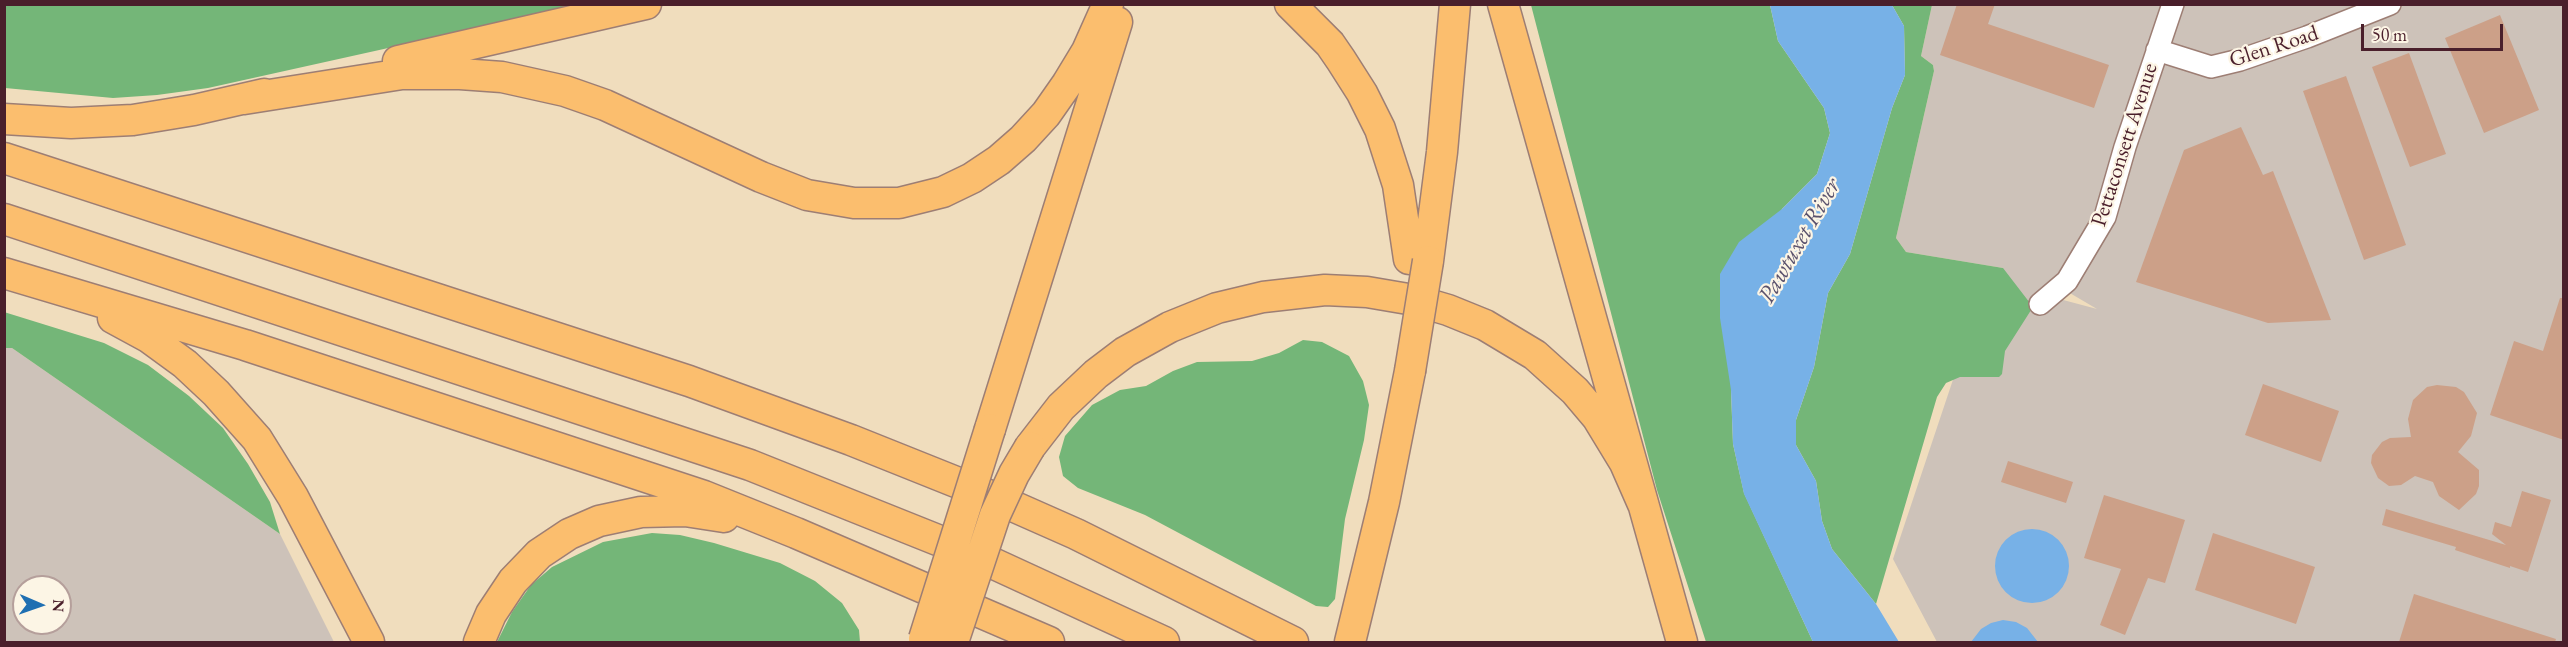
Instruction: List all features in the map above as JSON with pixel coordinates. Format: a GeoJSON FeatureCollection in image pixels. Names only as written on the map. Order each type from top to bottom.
{"type":"FeatureCollection","features":[{"type":"Feature","properties":{"kind":"highway"},"geometry":{"type":"LineString","coordinates":[[4,119],[63,123],[118,121],[163,116],[646,4]]}},
{"type":"Feature","properties":{"kind":"highway"},"geometry":{"type":"LineString","coordinates":[[244,99],[402,74],[460,74],[512,79],[565,90],[605,105],[761,177],[807,195],[854,203],[899,203],[943,192],[972,178],[999,160],[1023,139],[1046,114],[1072,75],[1087,51],[1108,4]]}},
{"type":"Feature","properties":{"kind":"highway"},"geometry":{"type":"LineString","coordinates":[[923,641],[1123,4]]}},
{"type":"Feature","properties":{"kind":"highway"},"geometry":{"type":"LineString","coordinates":[[1290,4],[1335,52],[1362,93],[1380,129],[1418,260]]}},
{"type":"Feature","properties":{"kind":"highway"},"geometry":{"type":"LineString","coordinates":[[1350,642],[1384,502],[1410,371],[1418,260],[1442,152],[1455,4]]}},
{"type":"Feature","properties":{"kind":"highway"},"geometry":{"type":"LineString","coordinates":[[1503,4],[1682,642]]}},
{"type":"Feature","properties":{"kind":"highway"},"geometry":{"type":"LineString","coordinates":[[4,158],[689,381],[841,436],[1076,534],[1293,642]]}},
{"type":"Feature","properties":{"kind":"highway"},"geometry":{"type":"LineString","coordinates":[[4,219],[750,465],[975,555],[1164,642]]}},
{"type":"Feature","properties":{"kind":"highway"},"geometry":{"type":"LineString","coordinates":[[4,274],[234,342],[671,485],[758,517],[1049,642]]}},
{"type":"Feature","properties":{"kind":"highway"},"geometry":{"type":"LineString","coordinates":[[4,274],[136,330],[173,354],[216,393],[257,439],[276,468],[369,642]]}},
{"type":"Feature","properties":{"kind":"highway"},"geometry":{"type":"LineString","coordinates":[[953,642],[995,515],[1014,474],[1030,447],[1061,407],[1096,374],[1133,347],[1178,324],[1225,306],[1263,297],[1325,290],[1367,292],[1414,300],[1457,314],[1494,330],[1535,355],[1575,390],[1597,417],[1625,463],[1643,504]]}},
{"type":"Feature","properties":{"kind":"highway"},"geometry":{"type":"LineString","coordinates":[[479,642],[502,596],[526,566],[569,534],[614,517],[673,511],[712,514],[855,558]]}},
{"type":"Feature","properties":{"kind":"street","name":"Pettaconsett Avenue"},"geometry":{"type":"LineString","coordinates":[[2040,304],[2067,281],[2105,217],[2173,4]]}},
{"type":"Feature","properties":{"kind":"street","name":"Glen Road"},"geometry":{"type":"LineString","coordinates":[[2157,50],[2211,67],[2297,41],[2390,4]]}},
{"type":"Feature","properties":{"kind":"shaded area"},"geometry":{"type":"Polygon","coordinates":[[[1932,5],[2563,5],[2563,642],[1937,642],[1893,559],[1987,278],[2003,268],[1906,252],[1896,238],[1934,71],[1933,65],[1921,56],[1932,5]],[[2063,289],[2052,297],[2097,309],[2063,289]]]}},
{"type":"Feature","properties":{"kind":"shaded area"},"geometry":{"type":"Polygon","coordinates":[[[4,348],[12,348],[280,534],[334,642],[5,642],[4,348]]]}},
{"type":"Feature","properties":{"kind":"green space"},"geometry":{"type":"Polygon","coordinates":[[[5,5],[582,5],[208,88],[113,98],[5,88],[5,5]]]}},
{"type":"Feature","properties":{"kind":"green space"},"geometry":{"type":"Polygon","coordinates":[[[1531,5],[1770,5],[1778,41],[1824,108],[1830,133],[1817,174],[1782,209],[1731,390],[1733,444],[1744,493],[1813,642],[1706,642],[1657,490],[1531,5]]]}},
{"type":"Feature","properties":{"kind":"green space"},"geometry":{"type":"Polygon","coordinates":[[[1892,5],[1932,5],[1921,56],[1933,65],[1934,71],[1896,238],[1906,252],[2003,268],[2033,307],[2005,351],[2002,374],[1999,377],[1960,377],[1946,383],[1937,397],[1876,604],[1832,549],[1822,521],[1816,481],[1796,445],[1796,420],[1814,367],[1828,293],[1850,254],[1892,108],[1905,75],[1904,26],[1892,5]]]}},
{"type":"Feature","properties":{"kind":"green space"},"geometry":{"type":"Polygon","coordinates":[[[4,312],[104,343],[148,365],[189,396],[223,428],[248,464],[270,502],[280,534],[12,348],[5,348],[4,312]]]}},
{"type":"Feature","properties":{"kind":"green space"},"geometry":{"type":"Polygon","coordinates":[[[1303,340],[1322,342],[1349,356],[1363,381],[1369,405],[1364,440],[1345,519],[1335,599],[1328,607],[1316,606],[1145,515],[1078,488],[1063,476],[1059,457],[1065,436],[1092,405],[1120,390],[1146,386],[1173,371],[1197,362],[1252,361],[1279,353],[1303,340]]]}},
{"type":"Feature","properties":{"kind":"green space"},"geometry":{"type":"Polygon","coordinates":[[[652,533],[680,535],[714,543],[780,563],[815,581],[842,603],[859,630],[860,642],[497,642],[512,612],[531,585],[552,567],[603,542],[652,533]]]}},
{"type":"Feature","properties":{"kind":"water","name":"Pawtuxet River"},"geometry":{"type":"Polygon","coordinates":[[[1770,5],[1892,5],[1904,26],[1905,75],[1892,108],[1850,254],[1828,293],[1814,367],[1796,420],[1796,445],[1816,481],[1822,521],[1832,549],[1876,604],[1899,642],[1813,642],[1744,494],[1733,444],[1731,390],[1720,318],[1720,274],[1739,242],[1782,209],[1817,174],[1830,133],[1824,108],[1778,41],[1770,5]]]}},
{"type":"Feature","properties":{"kind":"water"},"geometry":{"type":"Polygon","coordinates":[[[2032,529],[2046,532],[2058,540],[2066,552],[2069,566],[2066,580],[2058,592],[2046,600],[2032,603],[2018,600],[2006,592],[1998,580],[1995,566],[1998,552],[2006,540],[2018,532],[2032,529]]]}},
{"type":"Feature","properties":{"kind":"water"},"geometry":{"type":"Polygon","coordinates":[[[2003,620],[2016,622],[2027,628],[2038,642],[1971,642],[1981,629],[2003,620]]]}},
{"type":"Feature","properties":{"kind":"building"},"geometry":{"type":"Polygon","coordinates":[[[1957,4],[1995,4],[1988,24],[2109,65],[2094,108],[1940,55],[1957,4]]]}},
{"type":"Feature","properties":{"kind":"building"},"geometry":{"type":"Polygon","coordinates":[[[2500,15],[2539,110],[2484,133],[2445,38],[2500,15]]]}},
{"type":"Feature","properties":{"kind":"building"},"geometry":{"type":"Polygon","coordinates":[[[2409,53],[2446,154],[2410,167],[2372,67],[2409,53]]]}},
{"type":"Feature","properties":{"kind":"building"},"geometry":{"type":"Polygon","coordinates":[[[2346,76],[2406,245],[2364,260],[2303,91],[2346,76]]]}},
{"type":"Feature","properties":{"kind":"building"},"geometry":{"type":"Polygon","coordinates":[[[2241,127],[2263,175],[2273,171],[2331,320],[2268,323],[2136,282],[2184,150],[2241,127]]]}},
{"type":"Feature","properties":{"kind":"building"},"geometry":{"type":"Polygon","coordinates":[[[2560,298],[2564,298],[2564,440],[2490,415],[2514,341],[2543,351],[2560,298]]]}},
{"type":"Feature","properties":{"kind":"building"},"geometry":{"type":"Polygon","coordinates":[[[2263,384],[2339,411],[2321,462],[2245,435],[2263,384]]]}},
{"type":"Feature","properties":{"kind":"building"},"geometry":{"type":"Polygon","coordinates":[[[2437,385],[2456,387],[2464,392],[2477,413],[2471,436],[2458,452],[2479,470],[2479,486],[2476,494],[2459,510],[2439,496],[2433,482],[2415,476],[2401,485],[2389,486],[2378,478],[2371,463],[2372,455],[2382,442],[2390,438],[2411,437],[2408,419],[2413,400],[2427,387],[2437,385]]]}},
{"type":"Feature","properties":{"kind":"building"},"geometry":{"type":"Polygon","coordinates":[[[2008,461],[2073,482],[2066,503],[2001,482],[2008,461]]]}},
{"type":"Feature","properties":{"kind":"building"},"geometry":{"type":"Polygon","coordinates":[[[2522,491],[2551,500],[2528,572],[2382,525],[2386,509],[2506,545],[2492,534],[2495,522],[2511,527],[2522,491]]]}},
{"type":"Feature","properties":{"kind":"building"},"geometry":{"type":"Polygon","coordinates":[[[2104,495],[2185,520],[2165,583],[2148,578],[2125,635],[2100,625],[2121,569],[2084,558],[2104,495]]]}},
{"type":"Feature","properties":{"kind":"building"},"geometry":{"type":"Polygon","coordinates":[[[2213,533],[2315,567],[2296,624],[2195,590],[2213,533]]]}},
{"type":"Feature","properties":{"kind":"building"},"geometry":{"type":"Polygon","coordinates":[[[2414,594],[2556,639],[2555,642],[2399,642],[2414,594]]]}}]}
